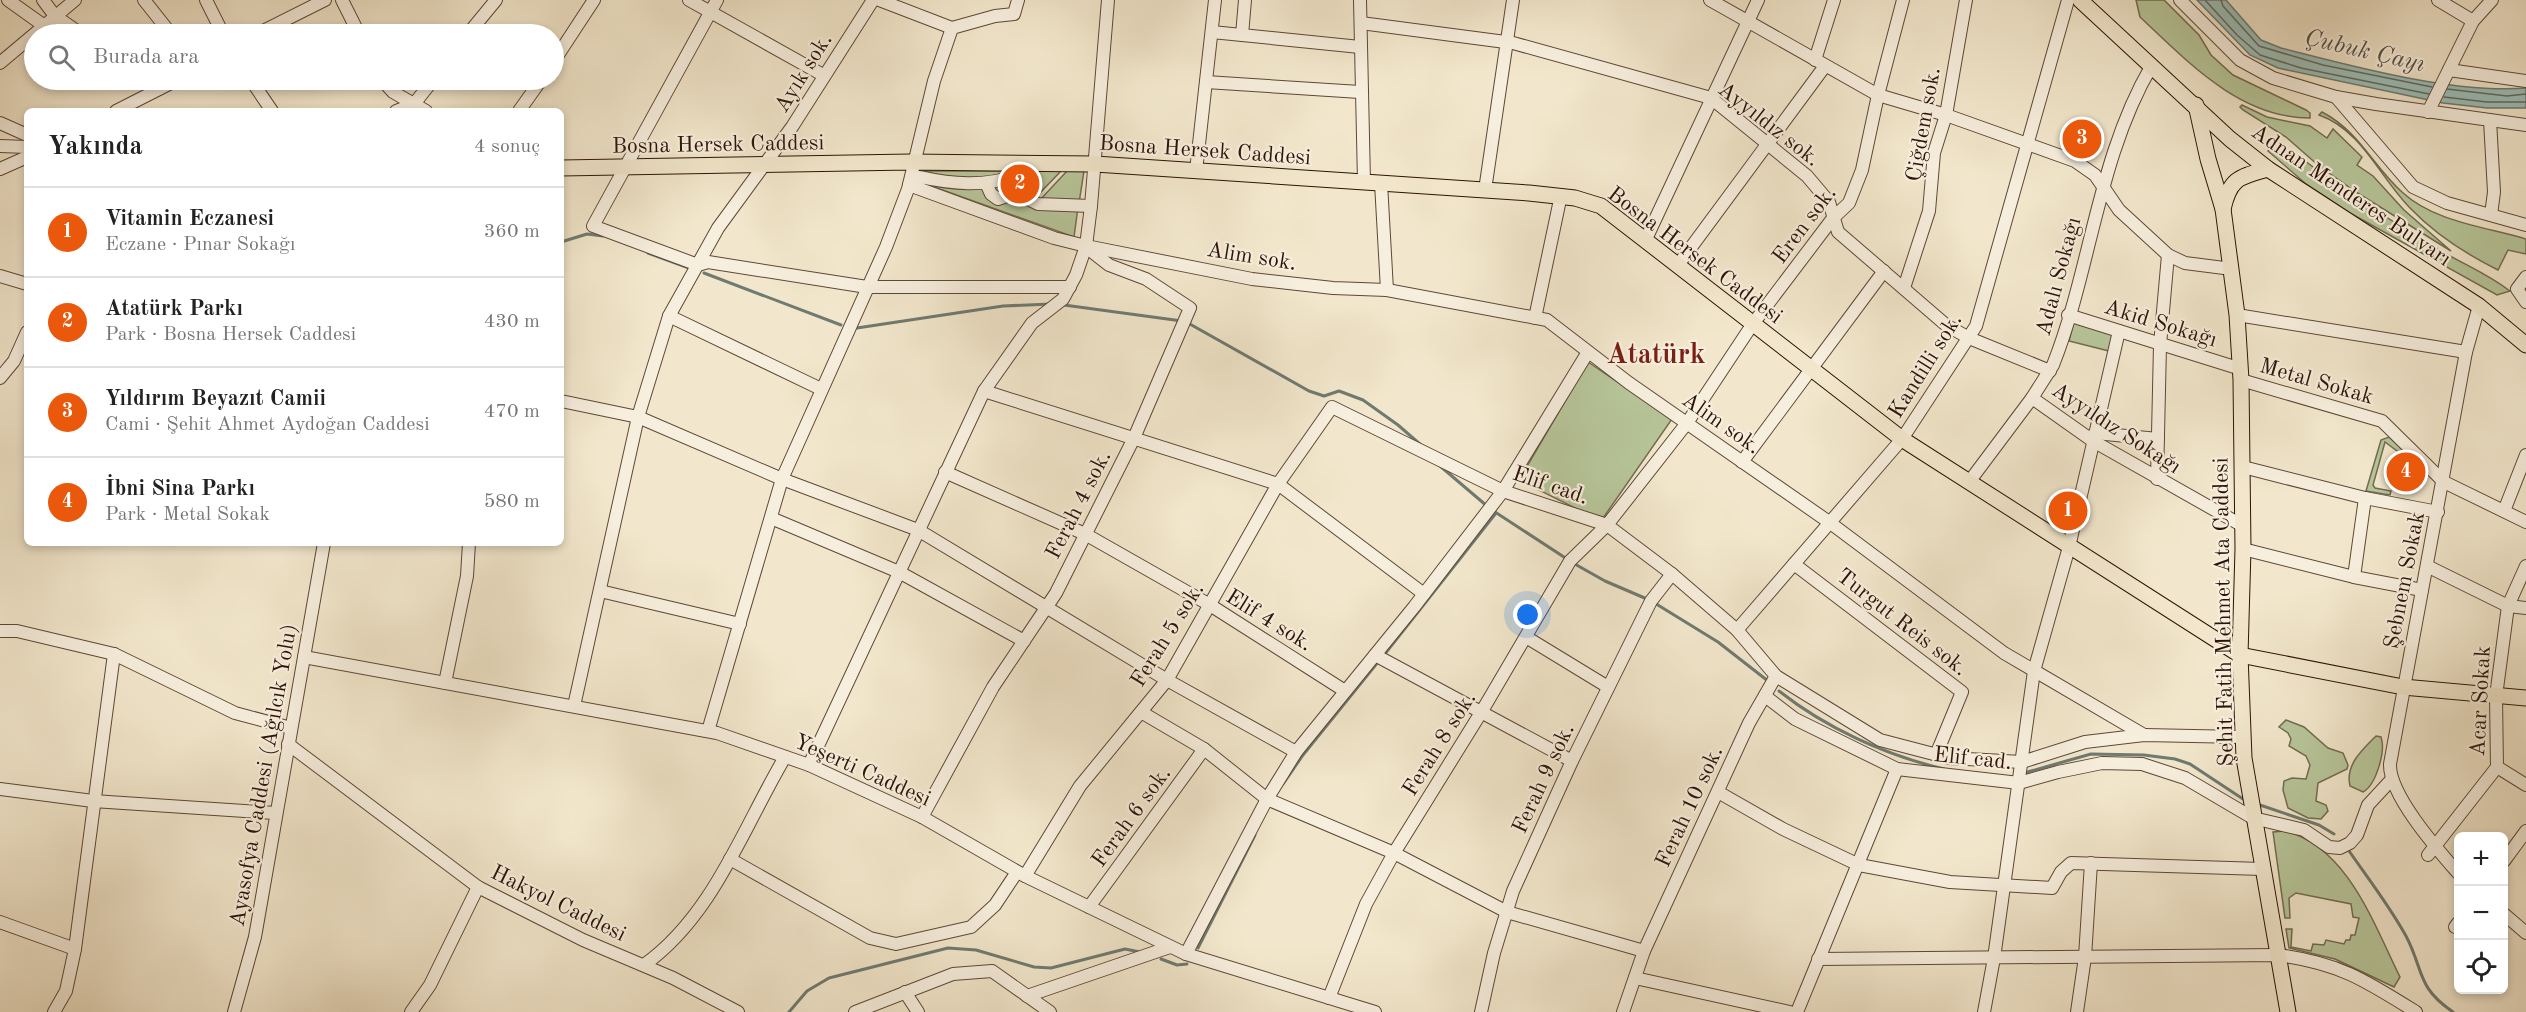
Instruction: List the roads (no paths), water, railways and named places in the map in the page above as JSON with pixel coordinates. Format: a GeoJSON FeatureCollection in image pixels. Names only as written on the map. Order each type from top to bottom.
{"type":"FeatureCollection","features":[{"type":"Feature","properties":{"kind":"main road","name":"Adnan Menderes Bulvarı"},"geometry":{"type":"LineString","coordinates":[[2080,0],[2196,105],[2230,139],[2268,169],[2479,306],[2526,345]]}},
{"type":"Feature","properties":{"kind":"main road","name":"Şehit Fatih Mehmet Ata Caddesi"},"geometry":{"type":"LineString","coordinates":[[2196,105],[2208,159],[2223,209],[2237,315],[2243,467],[2240,655],[2242,737],[2253,818],[2288,1012]]}},
{"type":"Feature","properties":{"kind":"main road","name":"Bosna Hersek Caddesi"},"geometry":{"type":"LineString","coordinates":[[564,168],[916,162],[1095,164],[1561,195],[1589,201],[1601,206],[1646,238],[1752,325],[1902,439],[2240,655],[2403,687],[2526,698]]}},
{"type":"Feature","properties":{"kind":"main road"},"geometry":{"type":"LineString","coordinates":[[2223,209],[2230,187],[2239,177],[2268,169]]}},
{"type":"Feature","properties":{"kind":"street"},"geometry":{"type":"LineString","coordinates":[[8,0],[40,24]]}},
{"type":"Feature","properties":{"kind":"street"},"geometry":{"type":"LineString","coordinates":[[43,0],[55,16],[67,24]]}},
{"type":"Feature","properties":{"kind":"street"},"geometry":{"type":"LineString","coordinates":[[45,24],[75,0]]}},
{"type":"Feature","properties":{"kind":"street"},"geometry":{"type":"LineString","coordinates":[[144,0],[163,24]]}},
{"type":"Feature","properties":{"kind":"street"},"geometry":{"type":"LineString","coordinates":[[206,0],[218,24]]}},
{"type":"Feature","properties":{"kind":"street"},"geometry":{"type":"LineString","coordinates":[[277,24],[325,0]]}},
{"type":"Feature","properties":{"kind":"street"},"geometry":{"type":"LineString","coordinates":[[342,0],[353,24]]}},
{"type":"Feature","properties":{"kind":"street"},"geometry":{"type":"LineString","coordinates":[[476,24],[496,0]]}},
{"type":"Feature","properties":{"kind":"street"},"geometry":{"type":"LineString","coordinates":[[564,46],[594,0]]}},
{"type":"Feature","properties":{"kind":"street"},"geometry":{"type":"LineString","coordinates":[[688,0],[823,75]]}},
{"type":"Feature","properties":{"kind":"street"},"geometry":{"type":"LineString","coordinates":[[717,0],[593,226],[698,265],[708,262],[867,287],[1070,287]]}},
{"type":"Feature","properties":{"kind":"street","name":"Ayık sok."},"geometry":{"type":"LineString","coordinates":[[574,706],[638,417],[669,316],[718,228],[792,127],[823,75],[873,0]]}},
{"type":"Feature","properties":{"kind":"street"},"geometry":{"type":"LineString","coordinates":[[879,0],[952,28],[995,16],[1014,14],[1018,0]]}},
{"type":"Feature","properties":{"kind":"street"},"geometry":{"type":"LineString","coordinates":[[809,765],[984,391],[1032,323],[1064,300],[1086,246],[1095,164],[1106,0]]}},
{"type":"Feature","properties":{"kind":"street"},"geometry":{"type":"LineString","coordinates":[[1196,171],[1215,0]]}},
{"type":"Feature","properties":{"kind":"street"},"geometry":{"type":"LineString","coordinates":[[1242,35],[1245,0]]}},
{"type":"Feature","properties":{"kind":"street"},"geometry":{"type":"LineString","coordinates":[[1485,190],[1513,0]]}},
{"type":"Feature","properties":{"kind":"street"},"geometry":{"type":"LineString","coordinates":[[1710,0],[1878,95],[1946,115],[2088,168],[2129,220],[2168,255],[2185,263],[2232,269]]}},
{"type":"Feature","properties":{"kind":"street"},"geometry":{"type":"LineString","coordinates":[[1646,238],[1758,0]]}},
{"type":"Feature","properties":{"kind":"street"},"geometry":{"type":"LineString","coordinates":[[1678,265],[1768,144],[1820,63],[1834,0]]}},
{"type":"Feature","properties":{"kind":"street","name":"Eren sok."},"geometry":{"type":"LineString","coordinates":[[1687,423],[1752,325],[1833,218],[1849,203],[1862,170],[1878,95],[1903,0]]}},
{"type":"Feature","properties":{"kind":"street","name":"Çiğdem sok."},"geometry":{"type":"LineString","coordinates":[[1904,288],[1929,211],[1934,153],[1946,115],[1966,0]]}},
{"type":"Feature","properties":{"kind":"street","name":"Kandilli sok."},"geometry":{"type":"LineString","coordinates":[[1737,630],[1902,439],[1976,326],[2068,0]]}},
{"type":"Feature","properties":{"kind":"street"},"geometry":{"type":"LineString","coordinates":[[2180,0],[2250,67],[2273,78],[2336,97],[2430,107],[2526,125]]}},
{"type":"Feature","properties":{"kind":"street"},"geometry":{"type":"LineString","coordinates":[[2438,0],[2473,21]]}},
{"type":"Feature","properties":{"kind":"street"},"geometry":{"type":"LineString","coordinates":[[2430,107],[2473,21],[2492,0]]}},
{"type":"Feature","properties":{"kind":"street"},"geometry":{"type":"LineString","coordinates":[[1362,2],[1360,92],[1364,182]]}},
{"type":"Feature","properties":{"kind":"street","name":"Ayyıldız sok."},"geometry":{"type":"LineString","coordinates":[[1361,23],[1506,42],[1711,98],[1807,176],[1829,202],[1838,232],[1946,325],[1969,338],[2050,371]]}},
{"type":"Feature","properties":{"kind":"street"},"geometry":{"type":"LineString","coordinates":[[913,186],[934,81],[952,28]]}},
{"type":"Feature","properties":{"kind":"street"},"geometry":{"type":"LineString","coordinates":[[1212,32],[1360,47]]}},
{"type":"Feature","properties":{"kind":"street"},"geometry":{"type":"LineString","coordinates":[[0,63],[24,42]]}},
{"type":"Feature","properties":{"kind":"street","name":"Adalı Sokağı"},"geometry":{"type":"LineString","coordinates":[[1969,482],[2050,371],[2068,315],[2103,186],[2126,116],[2152,65]]}},
{"type":"Feature","properties":{"kind":"street"},"geometry":{"type":"LineString","coordinates":[[2446,75],[2526,81]]}},
{"type":"Feature","properties":{"kind":"street"},"geometry":{"type":"LineString","coordinates":[[1206,82],[1360,92]]}},
{"type":"Feature","properties":{"kind":"street"},"geometry":{"type":"LineString","coordinates":[[122,108],[157,90]]}},
{"type":"Feature","properties":{"kind":"street"},"geometry":{"type":"LineString","coordinates":[[258,90],[270,108]]}},
{"type":"Feature","properties":{"kind":"street"},"geometry":{"type":"LineString","coordinates":[[391,90],[421,108]]}},
{"type":"Feature","properties":{"kind":"street"},"geometry":{"type":"LineString","coordinates":[[404,108],[414,104],[425,90]]}},
{"type":"Feature","properties":{"kind":"street"},"geometry":{"type":"LineString","coordinates":[[521,108],[534,90]]}},
{"type":"Feature","properties":{"kind":"street"},"geometry":{"type":"LineString","coordinates":[[2336,97],[2413,187],[2446,203],[2526,225]]}},
{"type":"Feature","properties":{"kind":"street"},"geometry":{"type":"LineString","coordinates":[[2490,120],[2492,215]]}},
{"type":"Feature","properties":{"kind":"street"},"geometry":{"type":"LineString","coordinates":[[0,123],[24,134]]}},
{"type":"Feature","properties":{"kind":"street"},"geometry":{"type":"LineString","coordinates":[[0,146],[24,147]]}},
{"type":"Feature","properties":{"kind":"street"},"geometry":{"type":"LineString","coordinates":[[0,169],[24,158]]}},
{"type":"Feature","properties":{"kind":"street"},"geometry":{"type":"LineString","coordinates":[[708,731],[782,479],[913,186],[920,177],[949,182],[986,183],[1016,176],[1022,163]]}},
{"type":"Feature","properties":{"kind":"street"},"geometry":{"type":"LineString","coordinates":[[986,183],[991,194],[998,199],[1016,194],[1027,196],[1038,204],[1091,206]]}},
{"type":"Feature","properties":{"kind":"street"},"geometry":{"type":"LineString","coordinates":[[1381,183],[1387,290]]}},
{"type":"Feature","properties":{"kind":"street","name":"Alim sok."},"geometry":{"type":"LineString","coordinates":[[913,186],[1054,238],[1086,246],[1252,279],[1333,288],[1387,290],[1547,320],[1687,423],[1829,522],[2004,653],[2144,735]]}},
{"type":"Feature","properties":{"kind":"street"},"geometry":{"type":"LineString","coordinates":[[1535,318],[1561,195]]}},
{"type":"Feature","properties":{"kind":"street","name":"Ferah 4 sok."},"geometry":{"type":"LineString","coordinates":[[922,817],[993,687],[1046,607],[1085,534],[1134,438],[1190,308],[1146,279],[1109,266],[1086,246]]}},
{"type":"Feature","properties":{"kind":"street"},"geometry":{"type":"LineString","coordinates":[[2157,479],[2160,345],[2168,255]]}},
{"type":"Feature","properties":{"kind":"street"},"geometry":{"type":"LineString","coordinates":[[1742,462],[1809,368],[1884,271]]}},
{"type":"Feature","properties":{"kind":"street"},"geometry":{"type":"LineString","coordinates":[[0,276],[24,283]]}},
{"type":"Feature","properties":{"kind":"street"},"geometry":{"type":"LineString","coordinates":[[2526,277],[2517,289],[2526,302]]}},
{"type":"Feature","properties":{"kind":"street","name":"Şebnem Sokak"},"geometry":{"type":"LineString","coordinates":[[2392,779],[2390,764],[2403,687],[2444,482],[2466,352],[2479,306]]}},
{"type":"Feature","properties":{"kind":"street","name":"Akid Sokağı"},"geometry":{"type":"LineString","coordinates":[[2068,315],[2241,374]]}},
{"type":"Feature","properties":{"kind":"street"},"geometry":{"type":"LineString","coordinates":[[2237,315],[2466,352]]}},
{"type":"Feature","properties":{"kind":"street"},"geometry":{"type":"LineString","coordinates":[[669,316],[821,389]]}},
{"type":"Feature","properties":{"kind":"street"},"geometry":{"type":"LineString","coordinates":[[1984,1012],[2005,885],[2034,670],[2069,547],[2119,331]]}},
{"type":"Feature","properties":{"kind":"street"},"geometry":{"type":"LineString","coordinates":[[0,378],[14,361],[24,339]]}},
{"type":"Feature","properties":{"kind":"street"},"geometry":{"type":"LineString","coordinates":[[1186,954],[1267,799],[1296,752],[1424,594],[1503,491],[1588,352]]}},
{"type":"Feature","properties":{"kind":"street","name":"Metal Sokak"},"geometry":{"type":"LineString","coordinates":[[2241,374],[2382,421],[2444,482],[2526,522]]}},
{"type":"Feature","properties":{"kind":"street"},"geometry":{"type":"LineString","coordinates":[[984,391],[1278,484],[1424,594]]}},
{"type":"Feature","properties":{"kind":"street","name":"Ayyıldız Sokağı"},"geometry":{"type":"LineString","coordinates":[[2032,398],[2157,479],[2243,526]]}},
{"type":"Feature","properties":{"kind":"street"},"geometry":{"type":"LineString","coordinates":[[564,402],[638,417],[782,479],[918,530],[1167,681],[1296,752]]}},
{"type":"Feature","properties":{"kind":"street","name":"Elif cad."},"geometry":{"type":"LineString","coordinates":[[1332,407],[1503,491],[1607,525],[1672,574],[1737,630]]}},
{"type":"Feature","properties":{"kind":"street","name":"Ferah 5 sok."},"geometry":{"type":"LineString","coordinates":[[729,859],[870,938],[896,944],[971,927],[1021,874],[1080,786],[1167,681],[1278,484],[1332,407]]}},
{"type":"Feature","properties":{"kind":"street","name":"Ferah 8 sok."},"geometry":{"type":"LineString","coordinates":[[1329,998],[1366,904],[1394,853],[1482,711],[1570,561],[1607,525],[1687,423]]}},
{"type":"Feature","properties":{"kind":"street"},"geometry":{"type":"LineString","coordinates":[[2094,437],[2158,439]]}},
{"type":"Feature","properties":{"kind":"street"},"geometry":{"type":"LineString","coordinates":[[2504,511],[2526,455]]}},
{"type":"Feature","properties":{"kind":"street"},"geometry":{"type":"LineString","coordinates":[[2243,467],[2365,498],[2438,512]]}},
{"type":"Feature","properties":{"kind":"street","name":"Elif 4 sok."},"geometry":{"type":"LineString","coordinates":[[945,472],[1085,534],[1210,605],[1345,691]]}},
{"type":"Feature","properties":{"kind":"street"},"geometry":{"type":"LineString","coordinates":[[2354,577],[2365,498]]}},
{"type":"Feature","properties":{"kind":"street"},"geometry":{"type":"LineString","coordinates":[[771,518],[899,572],[1024,641]]}},
{"type":"Feature","properties":{"kind":"street","name":"Ayasofya Caddesi (Ağılcık Yolu)"},"geometry":{"type":"LineString","coordinates":[[234,1012],[253,948],[323,546]]}},
{"type":"Feature","properties":{"kind":"street"},"geometry":{"type":"LineString","coordinates":[[445,683],[467,576],[469,546]]}},
{"type":"Feature","properties":{"kind":"street"},"geometry":{"type":"LineString","coordinates":[[2243,549],[2354,577],[2422,590]]}},
{"type":"Feature","properties":{"kind":"street","name":"Turgut Reis sok."},"geometry":{"type":"LineString","coordinates":[[1794,564],[1962,692],[1936,755]]}},
{"type":"Feature","properties":{"kind":"street"},"geometry":{"type":"LineString","coordinates":[[2427,566],[2508,606],[2526,608]]}},
{"type":"Feature","properties":{"kind":"street","name":"Acar Sokak"},"geometry":{"type":"LineString","coordinates":[[2432,850],[2497,767],[2496,696],[2508,606],[2526,566]]}},
{"type":"Feature","properties":{"kind":"street","name":"Ferah 9 sok."},"geometry":{"type":"LineString","coordinates":[[1480,1012],[1506,912],[1572,761],[1651,601],[1672,574]]}},
{"type":"Feature","properties":{"kind":"street"},"geometry":{"type":"LineString","coordinates":[[600,591],[740,624]]}},
{"type":"Feature","properties":{"kind":"street"},"geometry":{"type":"LineString","coordinates":[[1737,630],[1776,676]]}},
{"type":"Feature","properties":{"kind":"street"},"geometry":{"type":"LineString","coordinates":[[0,631],[17,631],[114,654],[235,713],[291,728]]}},
{"type":"Feature","properties":{"kind":"street"},"geometry":{"type":"LineString","coordinates":[[1526,637],[1608,687]]}},
{"type":"Feature","properties":{"kind":"street"},"geometry":{"type":"LineString","coordinates":[[54,1012],[66,991],[75,949],[114,654]]}},
{"type":"Feature","properties":{"kind":"street"},"geometry":{"type":"LineString","coordinates":[[1375,655],[1572,761]]}},
{"type":"Feature","properties":{"kind":"street","name":"Yeşerti Caddesi"},"geometry":{"type":"LineString","coordinates":[[304,657],[708,731],[809,765],[922,817],[1021,874],[1186,954],[1329,998],[1343,1007],[1375,1012]]}},
{"type":"Feature","properties":{"kind":"street","name":"Elif cad."},"geometry":{"type":"LineString","coordinates":[[1776,676],[1880,740],[1949,758],[2022,762],[2085,742],[2144,735],[2242,737]]}},
{"type":"Feature","properties":{"kind":"street","name":"Ferah 10 sok."},"geometry":{"type":"LineString","coordinates":[[1623,1012],[1644,951],[1718,792],[1776,676]]}},
{"type":"Feature","properties":{"kind":"street","name":"Elif cad."},"geometry":{"type":"LineString","coordinates":[[1765,696],[1795,719],[1897,769],[2019,783],[2102,763],[2142,764],[2185,778],[2253,818]]}},
{"type":"Feature","properties":{"kind":"street"},"geometry":{"type":"LineString","coordinates":[[1141,712],[1204,749],[1267,799],[1394,853],[1506,912],[1644,951]]}},
{"type":"Feature","properties":{"kind":"street","name":"Hakyol Caddesi"},"geometry":{"type":"LineString","coordinates":[[288,744],[478,887],[572,935],[644,965],[738,1012]]}},
{"type":"Feature","properties":{"kind":"street","name":"Ferah 6 sok."},"geometry":{"type":"LineString","coordinates":[[1089,907],[1204,749]]}},
{"type":"Feature","properties":{"kind":"street"},"geometry":{"type":"LineString","coordinates":[[644,965],[670,945],[689,925],[729,859],[785,757]]}},
{"type":"Feature","properties":{"kind":"street"},"geometry":{"type":"LineString","coordinates":[[2497,767],[2526,785]]}},
{"type":"Feature","properties":{"kind":"street"},"geometry":{"type":"LineString","coordinates":[[1797,1012],[1897,769]]}},
{"type":"Feature","properties":{"kind":"street"},"geometry":{"type":"LineString","coordinates":[[2253,818],[2287,824],[2304,830],[2329,847],[2340,848],[2350,843],[2357,835],[2368,805],[2392,779],[2432,850],[2454,869]]}},
{"type":"Feature","properties":{"kind":"street"},"geometry":{"type":"LineString","coordinates":[[0,789],[93,801],[275,813]]}},
{"type":"Feature","properties":{"kind":"street"},"geometry":{"type":"LineString","coordinates":[[1718,792],[1783,829],[1857,864],[1950,882],[2052,888],[2061,872],[2071,863],[2262,869]]}},
{"type":"Feature","properties":{"kind":"street"},"geometry":{"type":"LineString","coordinates":[[2508,856],[2526,831]]}},
{"type":"Feature","properties":{"kind":"street"},"geometry":{"type":"LineString","coordinates":[[2077,1012],[2085,957],[2091,863]]}},
{"type":"Feature","properties":{"kind":"street"},"geometry":{"type":"LineString","coordinates":[[411,1012],[430,985],[478,887]]}},
{"type":"Feature","properties":{"kind":"street"},"geometry":{"type":"LineString","coordinates":[[2508,917],[2524,928]]}},
{"type":"Feature","properties":{"kind":"street"},"geometry":{"type":"LineString","coordinates":[[0,922],[75,949]]}},
{"type":"Feature","properties":{"kind":"street"},"geometry":{"type":"LineString","coordinates":[[1028,996],[1170,947]]}},
{"type":"Feature","properties":{"kind":"street"},"geometry":{"type":"LineString","coordinates":[[1818,959],[2278,955],[2334,966],[2370,984],[2416,1012]]}},
{"type":"Feature","properties":{"kind":"street"},"geometry":{"type":"LineString","coordinates":[[855,1012],[953,974],[992,971],[1050,1012]]}},
{"type":"Feature","properties":{"kind":"street"},"geometry":{"type":"LineString","coordinates":[[1635,978],[1790,1012]]}},
{"type":"Feature","properties":{"kind":"street"},"geometry":{"type":"LineString","coordinates":[[904,992],[918,1012]]}},
{"type":"Feature","properties":{"kind":"water"},"geometry":{"type":"Polygon","coordinates":[[[2197,0],[2226,0],[2261,40],[2281,48],[2435,83],[2497,89],[2526,88],[2526,108],[2487,108],[2443,103],[2278,68],[2250,55],[2197,0]]]}},
{"type":"Feature","properties":{"kind":"waterway"},"geometry":{"type":"LineString","coordinates":[[564,241],[587,234],[603,236]]}},
{"type":"Feature","properties":{"kind":"waterway"},"geometry":{"type":"LineString","coordinates":[[648,253],[689,268]]}},
{"type":"Feature","properties":{"kind":"waterway"},"geometry":{"type":"LineString","coordinates":[[704,273],[841,325]]}},
{"type":"Feature","properties":{"kind":"waterway"},"geometry":{"type":"LineString","coordinates":[[857,328],[1003,306],[1051,304]]}},
{"type":"Feature","properties":{"kind":"waterway"},"geometry":{"type":"LineString","coordinates":[[1064,305],[1182,321]]}},
{"type":"Feature","properties":{"kind":"waterway"},"geometry":{"type":"LineString","coordinates":[[1188,323],[1309,391],[1324,396],[1339,391],[1363,400],[1421,445]]}},
{"type":"Feature","properties":{"kind":"waterway"},"geometry":{"type":"LineString","coordinates":[[1440,466],[1487,506]]}},
{"type":"Feature","properties":{"kind":"waterway"},"geometry":{"type":"LineString","coordinates":[[1492,510],[1567,559]]}},
{"type":"Feature","properties":{"kind":"waterway"},"geometry":{"type":"LineString","coordinates":[[1384,655],[1496,513]]}},
{"type":"Feature","properties":{"kind":"waterway"},"geometry":{"type":"LineString","coordinates":[[1573,563],[1605,581],[1647,599]]}},
{"type":"Feature","properties":{"kind":"waterway"},"geometry":{"type":"LineString","coordinates":[[1653,602],[1718,642],[1768,681]]}},
{"type":"Feature","properties":{"kind":"waterway"},"geometry":{"type":"LineString","coordinates":[[1283,784],[1303,755],[1378,662]]}},
{"type":"Feature","properties":{"kind":"waterway"},"geometry":{"type":"LineString","coordinates":[[1779,691],[1816,717],[1857,739],[1900,756],[1944,769]]}},
{"type":"Feature","properties":{"kind":"waterway"},"geometry":{"type":"LineString","coordinates":[[2024,773],[2091,754],[2144,755],[2175,759],[2190,764],[2243,799]]}},
{"type":"Feature","properties":{"kind":"waterway"},"geometry":{"type":"LineString","coordinates":[[2260,805],[2319,825],[2334,834]]}},
{"type":"Feature","properties":{"kind":"waterway"},"geometry":{"type":"LineString","coordinates":[[1198,948],[1255,835]]}},
{"type":"Feature","properties":{"kind":"waterway"},"geometry":{"type":"LineString","coordinates":[[2347,848],[2406,936],[2427,986],[2441,1003],[2453,1012]]}},
{"type":"Feature","properties":{"kind":"waterway"},"geometry":{"type":"LineString","coordinates":[[789,1012],[807,991],[829,978],[948,948],[976,950],[1034,967],[1051,968],[1125,949],[1140,952]]}},
{"type":"Feature","properties":{"kind":"waterway"},"geometry":{"type":"LineString","coordinates":[[1161,959],[1177,965],[1187,964]]}},
{"type":"Feature","properties":{"kind":"place","name":"Yıldırım Beyazıt Camii"},"geometry":{"type":"Point","coordinates":[2082,139]}},
{"type":"Feature","properties":{"kind":"place","name":"Atatürk Parkı"},"geometry":{"type":"Point","coordinates":[1020,184]}},
{"type":"Feature","properties":{"kind":"place","name":"İbni Sina Parkı"},"geometry":{"type":"Point","coordinates":[2406,472]}},
{"type":"Feature","properties":{"kind":"place","name":"Vitamin Eczanesi"},"geometry":{"type":"Point","coordinates":[2068,511]}},
{"type":"Feature","properties":{"kind":"district","name":"Atatürk"},"geometry":{"type":"Point","coordinates":[1656,353]}},
{"type":"Feature","properties":{"kind":"water label","name":"Çubuk Çayı"},"geometry":{"type":"Point","coordinates":[2365,50]}}]}
